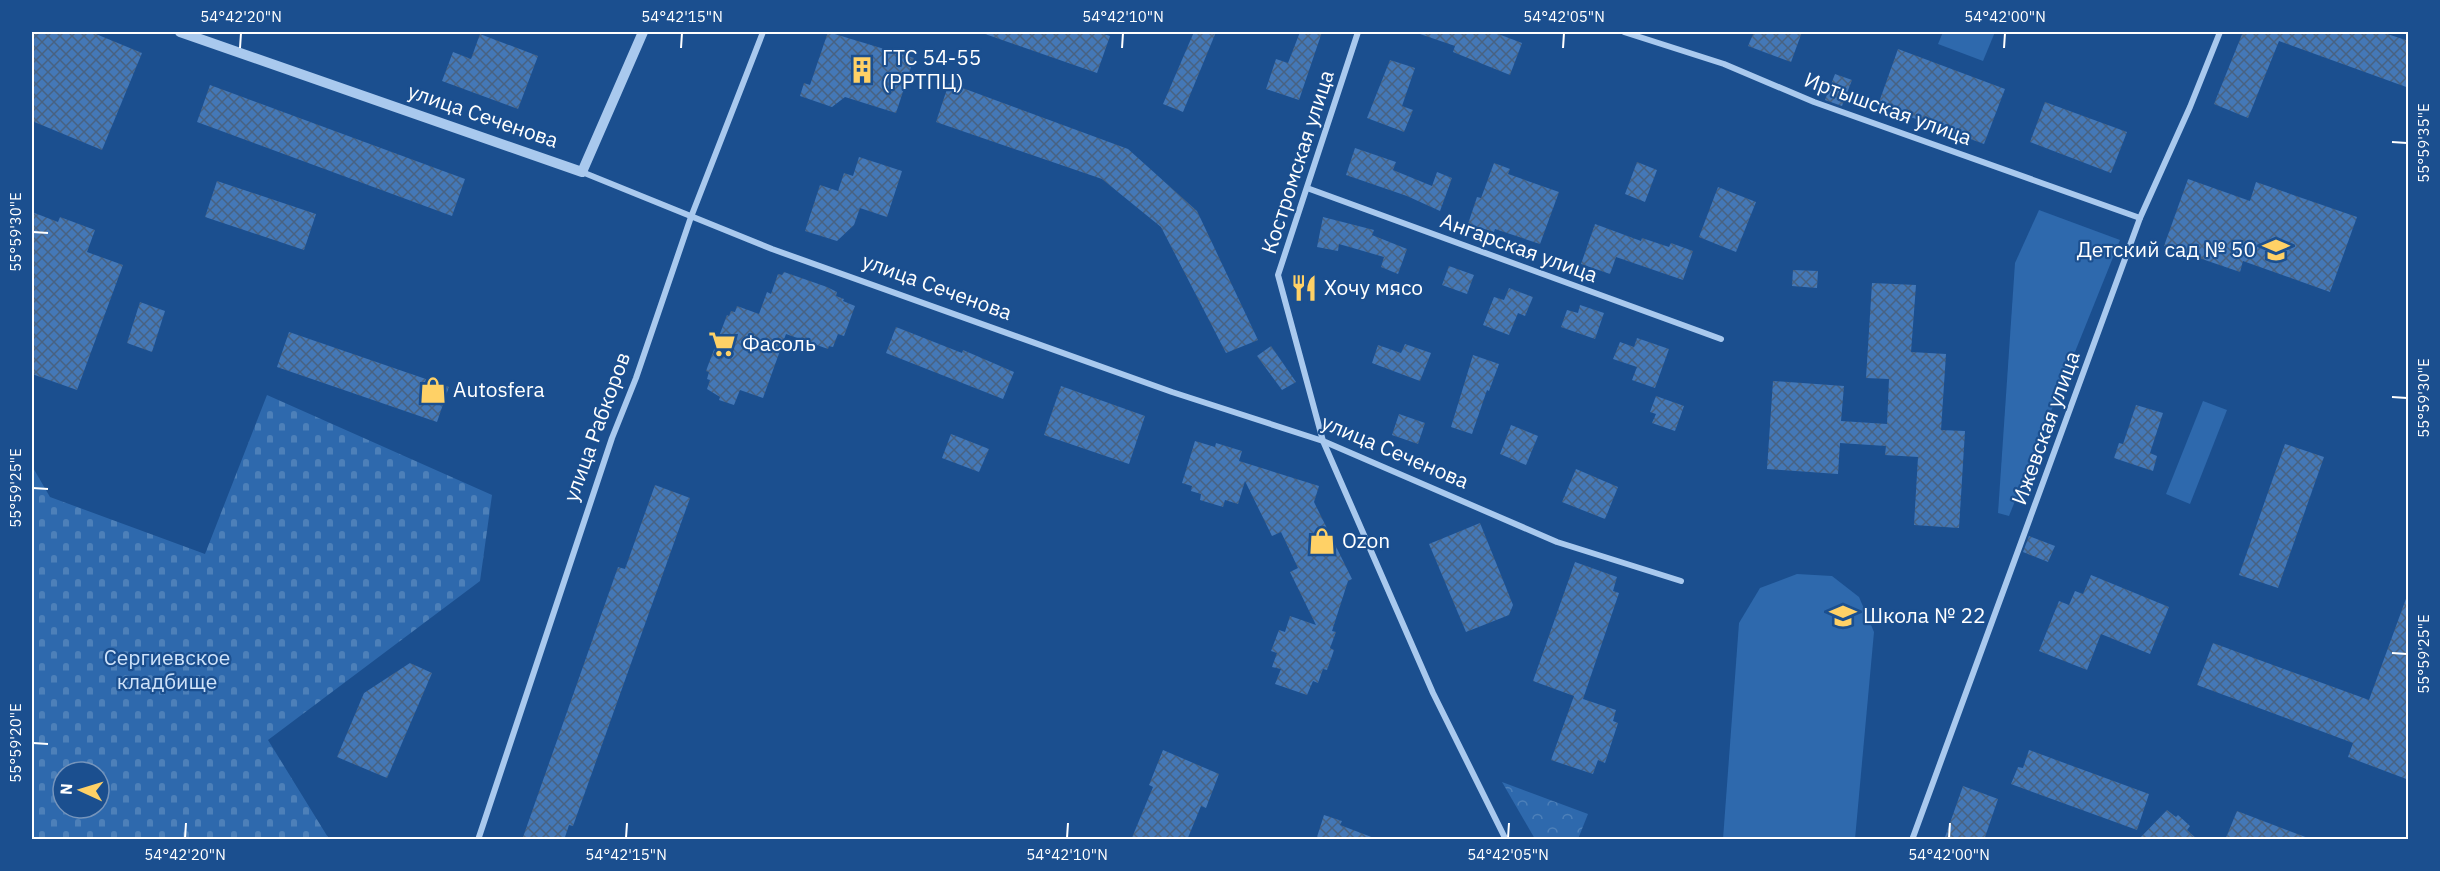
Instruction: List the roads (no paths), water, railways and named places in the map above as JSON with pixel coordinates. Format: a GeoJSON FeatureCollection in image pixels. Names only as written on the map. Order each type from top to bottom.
{"type":"FeatureCollection","features":[{"type":"Feature","properties":{"kind":"street","name":"улица Сеченова"},"geometry":{"type":"LineString","coordinates":[[180,32],[582,172],[772,249],[1172,392],[1323,441],[1557,542],[1681,581]]}},
{"type":"Feature","properties":{"kind":"street"},"geometry":{"type":"LineString","coordinates":[[582,172],[643,32]]}},
{"type":"Feature","properties":{"kind":"street","name":"улица Рабкоров"},"geometry":{"type":"LineString","coordinates":[[478,840],[612,438],[636,378],[691,218],[763,32]]}},
{"type":"Feature","properties":{"kind":"street","name":"Костромская улица"},"geometry":{"type":"LineString","coordinates":[[1358,32],[1278,274],[1323,441],[1433,693],[1506,840]]}},
{"type":"Feature","properties":{"kind":"street","name":"Иртышская улица"},"geometry":{"type":"LineString","coordinates":[[1624,32],[1724,64],[1814,102],[2140,218]]}},
{"type":"Feature","properties":{"kind":"street","name":"Ижевская улица"},"geometry":{"type":"LineString","coordinates":[[1912,840],[2140,218],[2190,107],[2220,32]]}},
{"type":"Feature","properties":{"kind":"street","name":"Ангарская улица"},"geometry":{"type":"LineString","coordinates":[[1307,188],[1721,339]]}},
{"type":"Feature","properties":{"kind":"place","name":"ГТС 54-55 (РРТПЦ)"},"geometry":{"type":"Point","coordinates":[862,70]}},
{"type":"Feature","properties":{"kind":"place","name":"Детский сад № 50"},"geometry":{"type":"Point","coordinates":[2276,250]}},
{"type":"Feature","properties":{"kind":"place","name":"Хочу мясо"},"geometry":{"type":"Point","coordinates":[1304,288]}},
{"type":"Feature","properties":{"kind":"place","name":"Фасоль"},"geometry":{"type":"Point","coordinates":[722,344]}},
{"type":"Feature","properties":{"kind":"place","name":"Autosfera"},"geometry":{"type":"Point","coordinates":[433,390]}},
{"type":"Feature","properties":{"kind":"place","name":"Ozon"},"geometry":{"type":"Point","coordinates":[1322,541]}},
{"type":"Feature","properties":{"kind":"place","name":"Школа № 22"},"geometry":{"type":"Point","coordinates":[1843,616]}},
{"type":"Feature","properties":{"kind":"park label","name":"Сергиевское кладбище"},"geometry":{"type":"Point","coordinates":[167,670]}}]}
